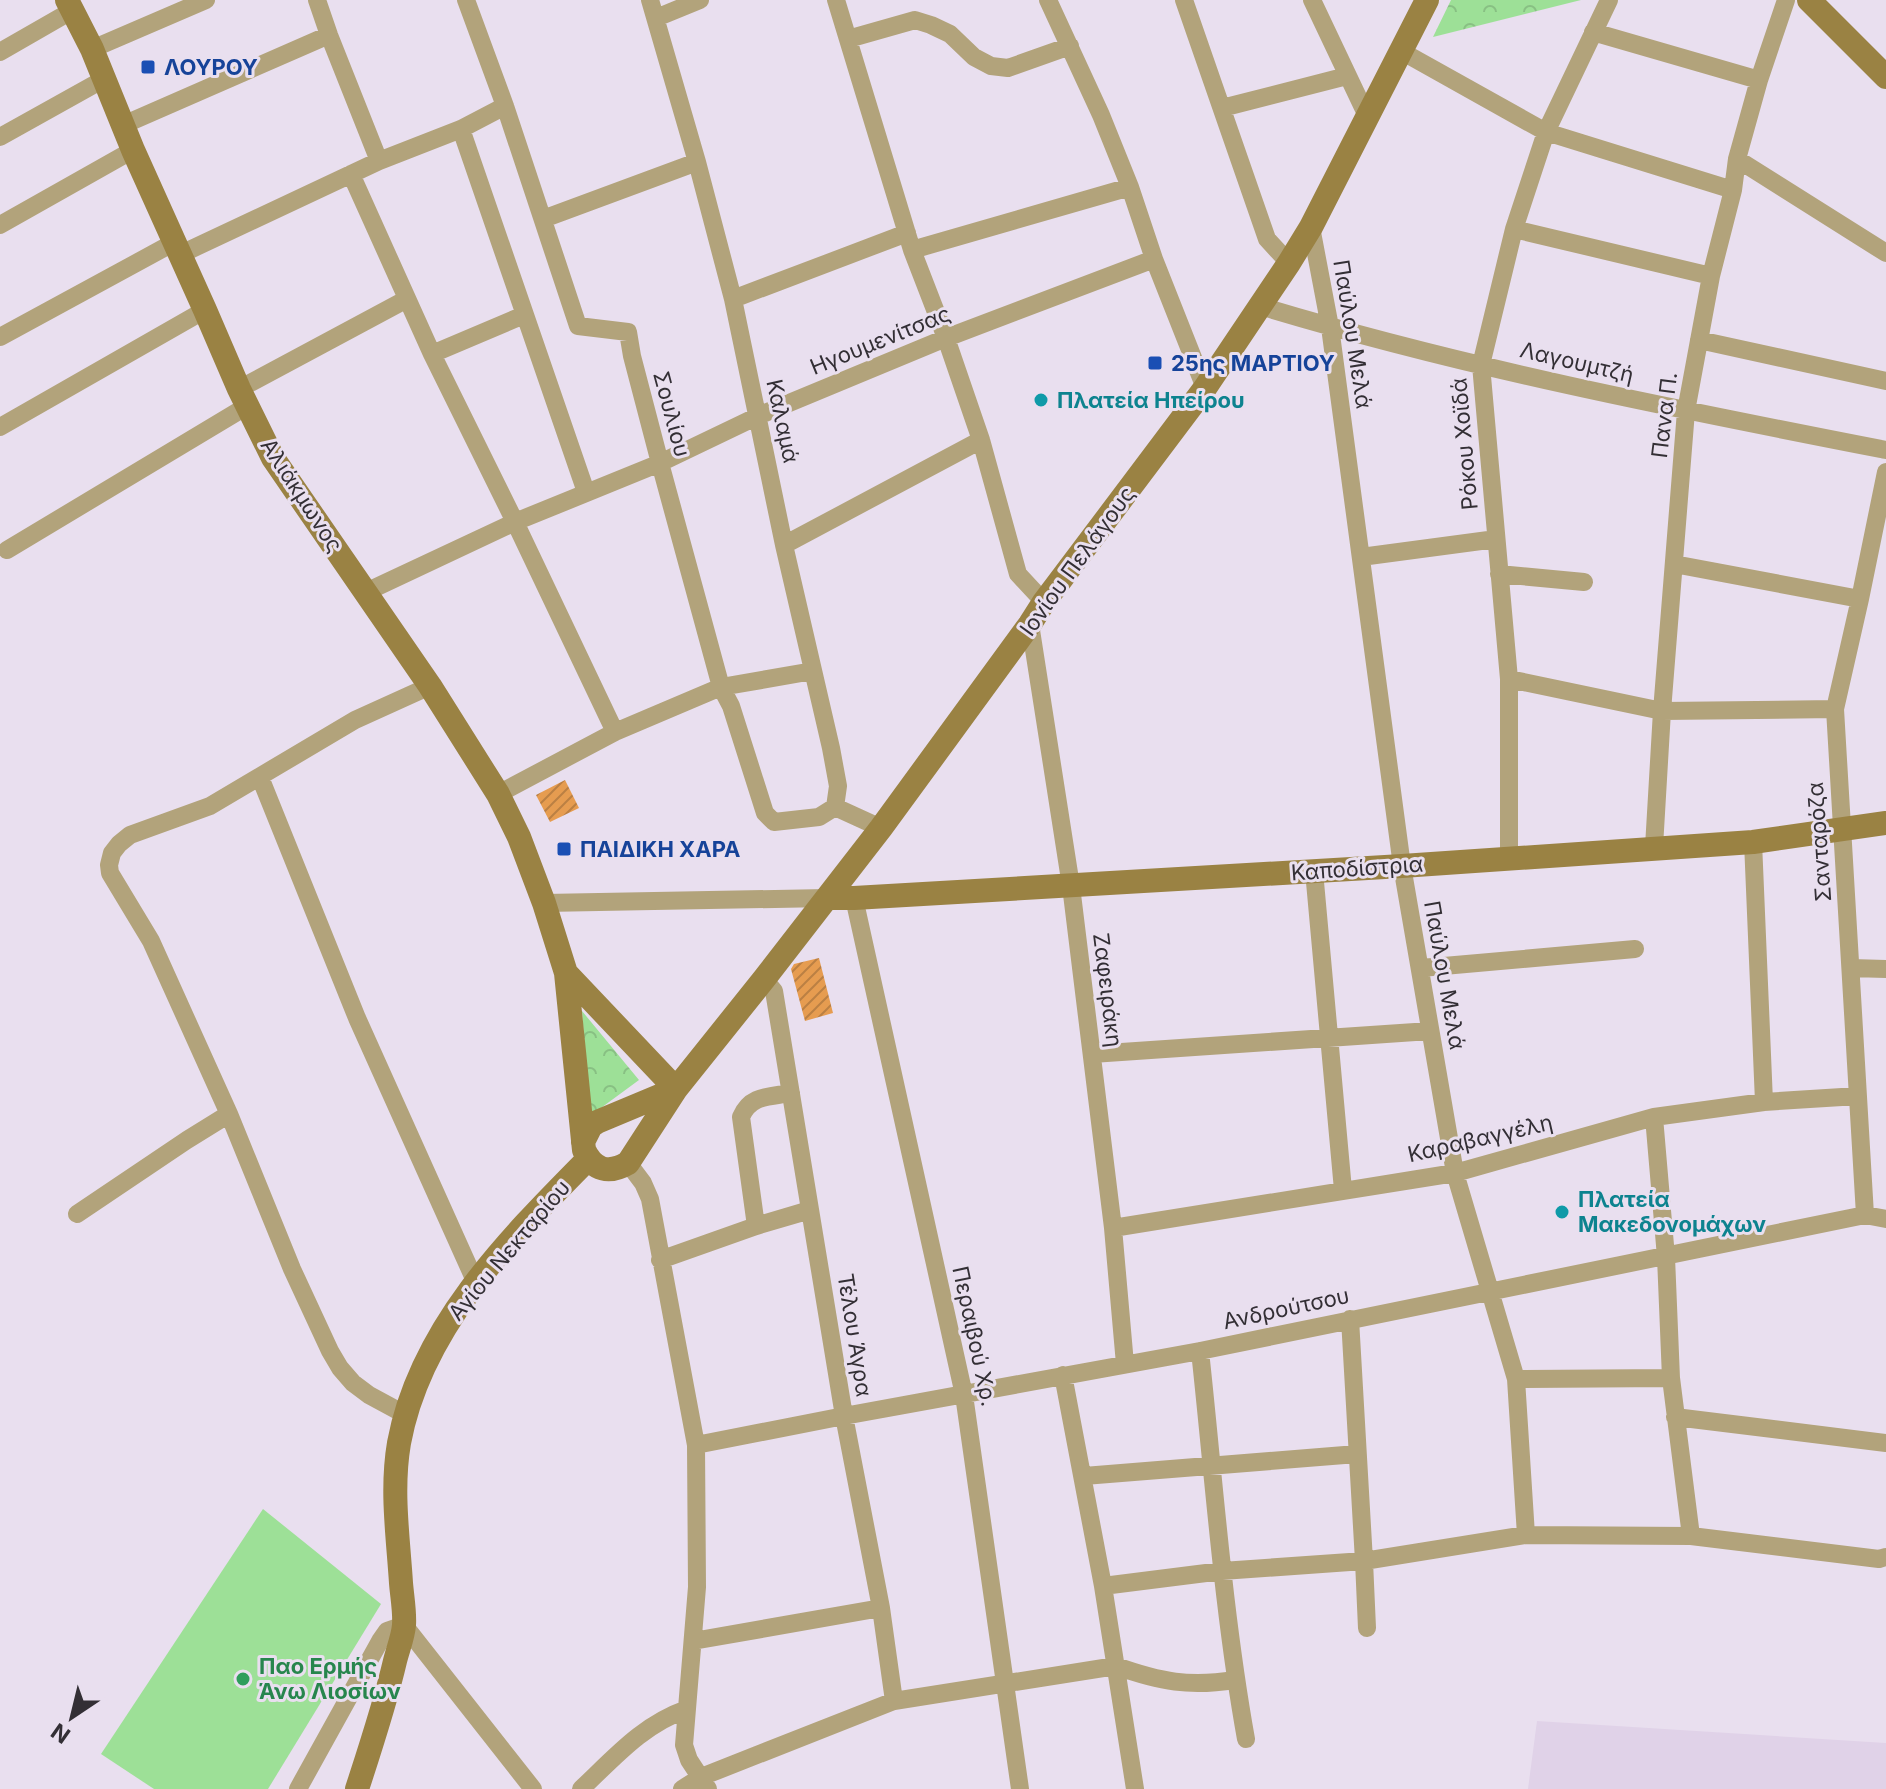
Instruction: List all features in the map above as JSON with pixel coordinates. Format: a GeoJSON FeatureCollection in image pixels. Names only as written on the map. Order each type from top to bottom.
{"type":"FeatureCollection","features":[{"type":"Feature","properties":{"kind":"street"},"geometry":{"type":"LineString","coordinates":[[92,49],[206,0]]}},
{"type":"Feature","properties":{"kind":"street"},"geometry":{"type":"LineString","coordinates":[[317,0],[379,161]]}},
{"type":"Feature","properties":{"kind":"street","name":"Σουλίου"},"geometry":{"type":"LineString","coordinates":[[466,0],[505,106],[578,326],[628,332],[721,687],[731,706],[765,813],[774,822],[819,817],[835,807]]}},
{"type":"Feature","properties":{"kind":"street","name":"Καλαμά"},"geometry":{"type":"LineString","coordinates":[[650,0],[733,299],[838,786],[835,807]]}},
{"type":"Feature","properties":{"kind":"street"},"geometry":{"type":"LineString","coordinates":[[656,18],[700,0]]}},
{"type":"Feature","properties":{"kind":"street"},"geometry":{"type":"LineString","coordinates":[[836,0],[910,242],[981,440],[1018,574],[1044,602]]}},
{"type":"Feature","properties":{"kind":"street"},"geometry":{"type":"LineString","coordinates":[[1048,0],[1130,187],[1154,259],[1205,388]]}},
{"type":"Feature","properties":{"kind":"street"},"geometry":{"type":"LineString","coordinates":[[1204,0],[1186,6],[1267,239],[1289,263]]}},
{"type":"Feature","properties":{"kind":"street"},"geometry":{"type":"LineString","coordinates":[[1312,0],[1367,116]]}},
{"type":"Feature","properties":{"kind":"street","name":"Ιονίου Πελάγους"},"geometry":{"type":"LineString","coordinates":[[676,1089],[881,828],[1044,602],[1205,388],[1311,227],[1427,0]]}},
{"type":"Feature","properties":{"kind":"street","name":"Ρόκου Χοϊδά"},"geometry":{"type":"LineString","coordinates":[[1509,858],[1509,679],[1481,365],[1514,229],[1546,132],[1609,0]]}},
{"type":"Feature","properties":{"kind":"street","name":"Πανα Π."},"geometry":{"type":"LineString","coordinates":[[1654,847],[1686,411],[1737,159],[1786,0]]}},
{"type":"Feature","properties":{"kind":"street"},"geometry":{"type":"LineString","coordinates":[[1809,0],[1886,77]]}},
{"type":"Feature","properties":{"kind":"street"},"geometry":{"type":"LineString","coordinates":[[0,52],[70,5]]}},
{"type":"Feature","properties":{"kind":"street","name":"Αλιάκμωνος"},"geometry":{"type":"LineString","coordinates":[[70,5],[92,49],[176,249],[273,458],[430,686],[498,794],[519,837],[566,973],[586,1150]]}},
{"type":"Feature","properties":{"kind":"street"},"geometry":{"type":"LineString","coordinates":[[848,39],[915,20],[950,34],[974,57],[991,66],[1008,68],[1070,46]]}},
{"type":"Feature","properties":{"kind":"street"},"geometry":{"type":"LineString","coordinates":[[1593,32],[1759,80]]}},
{"type":"Feature","properties":{"kind":"street"},"geometry":{"type":"LineString","coordinates":[[123,125],[329,35]]}},
{"type":"Feature","properties":{"kind":"street"},"geometry":{"type":"LineString","coordinates":[[1401,51],[1546,132],[1733,190]]}},
{"type":"Feature","properties":{"kind":"street"},"geometry":{"type":"LineString","coordinates":[[1222,108],[1347,76]]}},
{"type":"Feature","properties":{"kind":"street"},"geometry":{"type":"LineString","coordinates":[[0,137],[104,79]]}},
{"type":"Feature","properties":{"kind":"street"},"geometry":{"type":"LineString","coordinates":[[0,337],[176,249],[461,129],[505,106]]}},
{"type":"Feature","properties":{"kind":"street"},"geometry":{"type":"LineString","coordinates":[[461,129],[586,492]]}},
{"type":"Feature","properties":{"kind":"street"},"geometry":{"type":"LineString","coordinates":[[0,225],[133,150]]}},
{"type":"Feature","properties":{"kind":"street"},"geometry":{"type":"LineString","coordinates":[[1737,159],[1886,253]]}},
{"type":"Feature","properties":{"kind":"street"},"geometry":{"type":"LineString","coordinates":[[543,219],[697,162]]}},
{"type":"Feature","properties":{"kind":"street"},"geometry":{"type":"LineString","coordinates":[[351,174],[432,354],[615,732]]}},
{"type":"Feature","properties":{"kind":"street"},"geometry":{"type":"LineString","coordinates":[[733,299],[910,242],[1130,187]]}},
{"type":"Feature","properties":{"kind":"street","name":"Παύλου Μελά"},"geometry":{"type":"LineString","coordinates":[[1311,227],[1330,327],[1402,866],[1455,1173],[1516,1379],[1526,1535]]}},
{"type":"Feature","properties":{"kind":"street"},"geometry":{"type":"LineString","coordinates":[[1514,229],[1711,276]]}},
{"type":"Feature","properties":{"kind":"street","name":"Ηγουμενίτσας"},"geometry":{"type":"LineString","coordinates":[[366,592],[515,522],[660,463],[758,416],[946,338],[1154,259]]}},
{"type":"Feature","properties":{"kind":"street"},"geometry":{"type":"LineString","coordinates":[[7,550],[243,397],[407,299]]}},
{"type":"Feature","properties":{"kind":"street","name":"Λαγουμτζή"},"geometry":{"type":"LineString","coordinates":[[1260,306],[1481,365],[1686,411],[1886,450]]}},
{"type":"Feature","properties":{"kind":"street"},"geometry":{"type":"LineString","coordinates":[[0,427],[205,310]]}},
{"type":"Feature","properties":{"kind":"street"},"geometry":{"type":"LineString","coordinates":[[432,354],[524,315]]}},
{"type":"Feature","properties":{"kind":"street"},"geometry":{"type":"LineString","coordinates":[[1699,340],[1886,381]]}},
{"type":"Feature","properties":{"kind":"street"},"geometry":{"type":"LineString","coordinates":[[784,545],[981,440]]}},
{"type":"Feature","properties":{"kind":"street","name":"Σανταρόζα"},"geometry":{"type":"LineString","coordinates":[[1865,1215],[1835,709],[1886,472]]}},
{"type":"Feature","properties":{"kind":"street"},"geometry":{"type":"LineString","coordinates":[[1361,557],[1496,539]]}},
{"type":"Feature","properties":{"kind":"street"},"geometry":{"type":"LineString","coordinates":[[1674,564],[1860,599]]}},
{"type":"Feature","properties":{"kind":"street"},"geometry":{"type":"LineString","coordinates":[[1499,574],[1584,582]]}},
{"type":"Feature","properties":{"kind":"street","name":"Ζαφειράκη"},"geometry":{"type":"LineString","coordinates":[[1030,624],[1071,886],[1113,1228],[1125,1364]]}},
{"type":"Feature","properties":{"kind":"street"},"geometry":{"type":"LineString","coordinates":[[498,794],[615,732],[721,687],[813,671]]}},
{"type":"Feature","properties":{"kind":"street"},"geometry":{"type":"LineString","coordinates":[[1509,679],[1662,711],[1835,709]]}},
{"type":"Feature","properties":{"kind":"street"},"geometry":{"type":"LineString","coordinates":[[406,1415],[353,1383],[330,1351],[151,941],[110,873],[109,865],[112,853],[130,835],[210,806],[355,720],[430,686]]}},
{"type":"Feature","properties":{"kind":"street"},"geometry":{"type":"LineString","coordinates":[[260,777],[357,1018],[476,1283]]}},
{"type":"Feature","properties":{"kind":"street"},"geometry":{"type":"LineString","coordinates":[[835,807],[881,828]]}},
{"type":"Feature","properties":{"kind":"street","name":"Καποδίστρια"},"geometry":{"type":"LineString","coordinates":[[827,898],[1402,866],[1753,842],[1886,823]]}},
{"type":"Feature","properties":{"kind":"street"},"geometry":{"type":"LineString","coordinates":[[1753,842],[1764,1102]]}},
{"type":"Feature","properties":{"kind":"street"},"geometry":{"type":"LineString","coordinates":[[1314,871],[1343,1190]]}},
{"type":"Feature","properties":{"kind":"street"},"geometry":{"type":"LineString","coordinates":[[544,903],[827,898]]}},
{"type":"Feature","properties":{"kind":"street","name":"Περαιβού Χρ."},"geometry":{"type":"LineString","coordinates":[[854,898],[964,1395],[1020,1789]]}},
{"type":"Feature","properties":{"kind":"street"},"geometry":{"type":"LineString","coordinates":[[1421,968],[1635,949]]}},
{"type":"Feature","properties":{"kind":"street"},"geometry":{"type":"LineString","coordinates":[[1851,968],[1886,969]]}},
{"type":"Feature","properties":{"kind":"street","name":"Αλιάκμωνος"},"geometry":{"type":"LineString","coordinates":[[566,973],[676,1089]]}},
{"type":"Feature","properties":{"kind":"street","name":"Τέλου Άγρα"},"geometry":{"type":"LineString","coordinates":[[764,979],[774,991],[844,1416],[881,1608],[894,1701]]}},
{"type":"Feature","properties":{"kind":"street"},"geometry":{"type":"LineString","coordinates":[[1092,1054],[1430,1031]]}},
{"type":"Feature","properties":{"kind":"street"},"geometry":{"type":"LineString","coordinates":[[676,1089],[628,1163],[650,1199],[696,1445],[697,1587],[684,1745],[689,1760],[704,1783]]}},
{"type":"Feature","properties":{"kind":"street","name":"Αγίου Νεκταρίου"},"geometry":{"type":"LineString","coordinates":[[357,1789],[386,1700],[404,1625],[395,1482],[406,1415],[422,1375],[447,1324],[476,1283],[548,1200],[586,1150],[591,1126],[676,1089]]}},
{"type":"Feature","properties":{"kind":"street"},"geometry":{"type":"LineString","coordinates":[[756,1226],[741,1117],[751,1101],[791,1093]]}},
{"type":"Feature","properties":{"kind":"street","name":"Καραβαγγέλη"},"geometry":{"type":"LineString","coordinates":[[1113,1228],[1455,1173],[1654,1117],[1764,1102],[1858,1096]]}},
{"type":"Feature","properties":{"kind":"street"},"geometry":{"type":"LineString","coordinates":[[77,1214],[229,1114]]}},
{"type":"Feature","properties":{"kind":"street"},"geometry":{"type":"LineString","coordinates":[[1654,1117],[1666,1257],[1671,1378],[1691,1536]]}},
{"type":"Feature","properties":{"kind":"street","name":"Αγίου Νεκταρίου"},"geometry":{"type":"LineString","coordinates":[[586,1150],[594,1165],[608,1170],[628,1163]]}},
{"type":"Feature","properties":{"kind":"street"},"geometry":{"type":"LineString","coordinates":[[660,1260],[810,1210]]}},
{"type":"Feature","properties":{"kind":"street","name":"Ανδρούτσου"},"geometry":{"type":"LineString","coordinates":[[696,1445],[1200,1351],[1865,1215],[1886,1219]]}},
{"type":"Feature","properties":{"kind":"street"},"geometry":{"type":"LineString","coordinates":[[1350,1319],[1367,1628]]}},
{"type":"Feature","properties":{"kind":"street"},"geometry":{"type":"LineString","coordinates":[[1200,1351],[1222,1571],[1235,1680],[1246,1739]]}},
{"type":"Feature","properties":{"kind":"street"},"geometry":{"type":"LineString","coordinates":[[1063,1375],[1084,1476],[1135,1789]]}},
{"type":"Feature","properties":{"kind":"street"},"geometry":{"type":"LineString","coordinates":[[1516,1379],[1671,1378]]}},
{"type":"Feature","properties":{"kind":"street"},"geometry":{"type":"LineString","coordinates":[[1675,1417],[1886,1443]]}},
{"type":"Feature","properties":{"kind":"street"},"geometry":{"type":"LineString","coordinates":[[1084,1476],[1357,1454]]}},
{"type":"Feature","properties":{"kind":"street"},"geometry":{"type":"LineString","coordinates":[[1103,1586],[1222,1571],[1364,1561],[1526,1535],[1691,1536],[1879,1559],[1886,1557],[1886,1547]]}},
{"type":"Feature","properties":{"kind":"street"},"geometry":{"type":"LineString","coordinates":[[693,1641],[881,1608]]}},
{"type":"Feature","properties":{"kind":"street"},"geometry":{"type":"LineString","coordinates":[[298,1789],[380,1641],[387,1631],[404,1625],[533,1789]]}},
{"type":"Feature","properties":{"kind":"street"},"geometry":{"type":"LineString","coordinates":[[682,1789],[704,1783],[894,1701],[1116,1666],[1151,1678],[1182,1683],[1207,1684],[1235,1680]]}},
{"type":"Feature","properties":{"kind":"street"},"geometry":{"type":"LineString","coordinates":[[581,1789],[651,1725],[687,1709]]}},
{"type":"Feature","properties":{"kind":"shaded area"},"geometry":{"type":"Polygon","coordinates":[[[1537,1721],[1886,1743],[1886,1789],[1528,1789],[1537,1721]]]}},
{"type":"Feature","properties":{"kind":"green space"},"geometry":{"type":"Polygon","coordinates":[[[1451,0],[1581,0],[1433,37],[1451,0]]]}},
{"type":"Feature","properties":{"kind":"green space"},"geometry":{"type":"Polygon","coordinates":[[[582,1011],[639,1080],[590,1116],[582,1011]]]}},
{"type":"Feature","properties":{"kind":"green space","name":"Παο Ερμής Άνω Λιοσίων"},"geometry":{"type":"Polygon","coordinates":[[[263,1509],[381,1604],[268,1789],[154,1789],[101,1754],[263,1509]]]}},
{"type":"Feature","properties":{"kind":"building"},"geometry":{"type":"Polygon","coordinates":[[[565,780],[579,808],[550,822],[536,795],[565,780]]]}},
{"type":"Feature","properties":{"kind":"building"},"geometry":{"type":"Polygon","coordinates":[[[819,958],[833,1013],[805,1021],[791,969],[794,964],[819,958]]]}},
{"type":"Feature","properties":{"kind":"place","name":"ΛΟΥΡΟΥ"},"geometry":{"type":"Point","coordinates":[148,67]}},
{"type":"Feature","properties":{"kind":"place","name":"25ης ΜΑΡΤΙΟΥ"},"geometry":{"type":"Point","coordinates":[1155,363]}},
{"type":"Feature","properties":{"kind":"place","name":"Πλατεία Ηπείρου"},"geometry":{"type":"Point","coordinates":[1041,400]}},
{"type":"Feature","properties":{"kind":"place","name":"ΠΑΙΔΙΚΗ ΧΑΡΑ"},"geometry":{"type":"Point","coordinates":[564,849]}},
{"type":"Feature","properties":{"kind":"place","name":"Πλατεία Μακεδονομάχων"},"geometry":{"type":"Point","coordinates":[1562,1212]}},
{"type":"Feature","properties":{"kind":"place","name":"Παο Ερμής Άνω Λιοσίων"},"geometry":{"type":"Point","coordinates":[243,1679]}}]}
